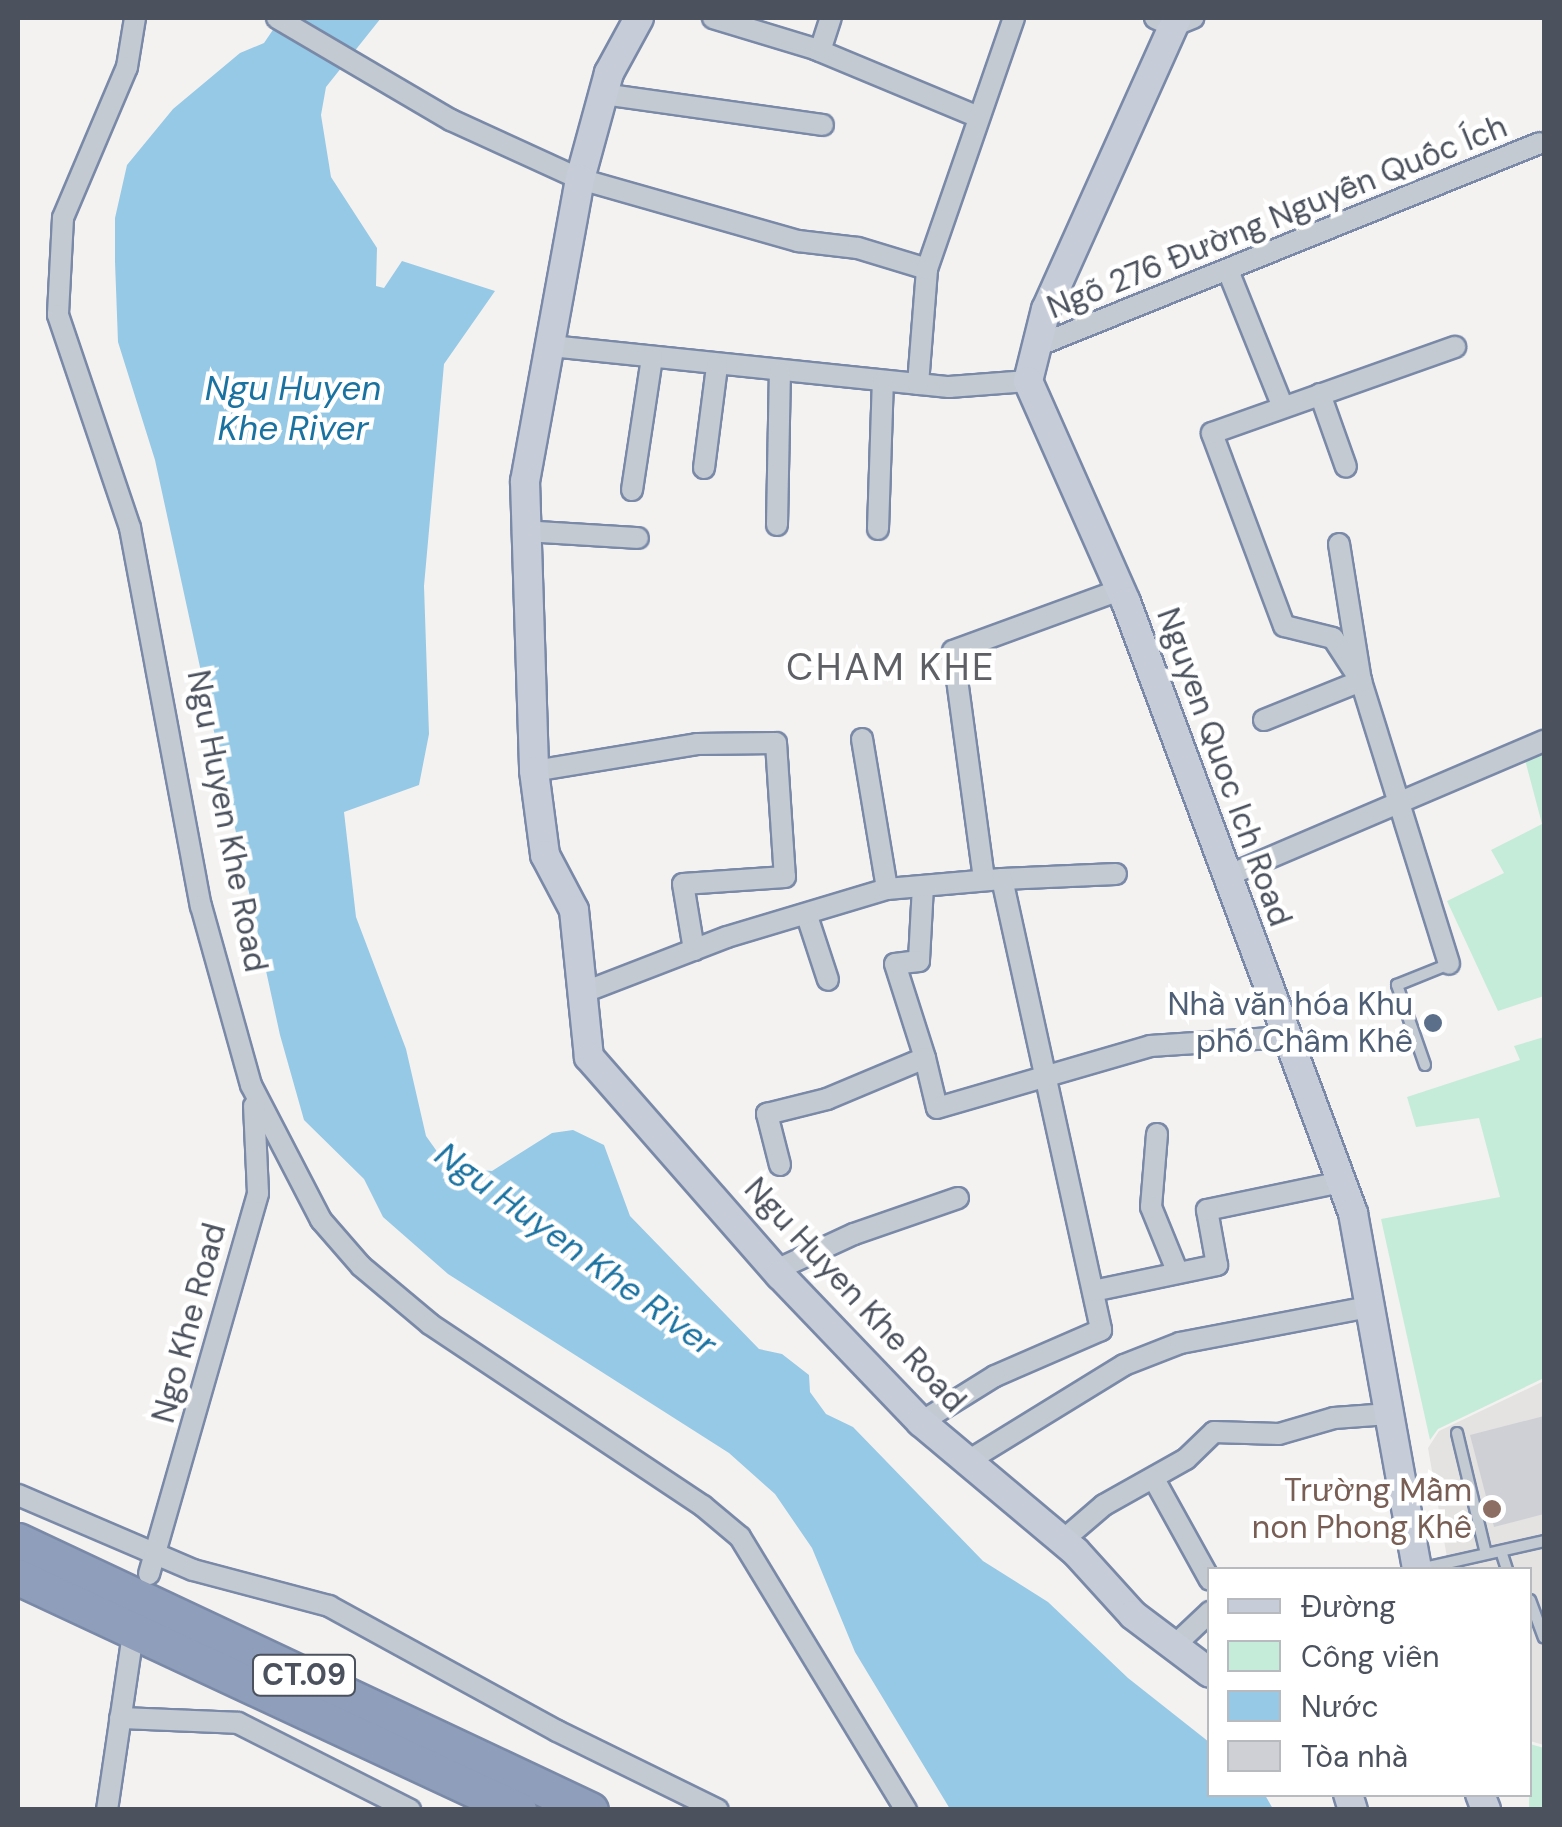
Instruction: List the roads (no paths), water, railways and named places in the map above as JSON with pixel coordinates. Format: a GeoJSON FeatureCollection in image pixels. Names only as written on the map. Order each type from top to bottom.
{"type":"FeatureCollection","features":[{"type":"Feature","properties":{"kind":"highway","name":"CT.09"},"geometry":{"type":"LineString","coordinates":[[18,1541],[590,1810]]}},
{"type":"Feature","properties":{"kind":"highway","name":"CT.09"},"geometry":{"type":"LineString","coordinates":[[18,1576],[518,1810]]}},
{"type":"Feature","properties":{"kind":"street","name":"Ngu Huyen Khe Road"},"geometry":{"type":"LineString","coordinates":[[136,18],[126,67],[64,218],[58,315],[130,528],[202,906],[251,1085],[321,1220],[361,1266],[430,1324],[703,1506],[740,1538],[906,1810]]}},
{"type":"Feature","properties":{"kind":"street"},"geometry":{"type":"LineString","coordinates":[[278,18],[395,88],[580,180],[798,241],[858,248],[927,269]]}},
{"type":"Feature","properties":{"kind":"street","name":"Ngu Huyen Khe Road"},"geometry":{"type":"LineString","coordinates":[[639,18],[603,94],[580,180],[525,481],[534,771],[545,855],[574,910],[589,1056],[776,1270],[922,1422],[1062,1541],[1132,1614],[1207,1672]]}},
{"type":"Feature","properties":{"kind":"street"},"geometry":{"type":"LineString","coordinates":[[714,18],[820,51],[978,117]]}},
{"type":"Feature","properties":{"kind":"street"},"geometry":{"type":"LineString","coordinates":[[820,51],[831,18]]}},
{"type":"Feature","properties":{"kind":"street"},"geometry":{"type":"LineString","coordinates":[[918,384],[927,269],[1014,18]]}},
{"type":"Feature","properties":{"kind":"street"},"geometry":{"type":"LineString","coordinates":[[551,346],[883,382],[1028,380],[1046,309],[1174,20]]}},
{"type":"Feature","properties":{"kind":"street"},"geometry":{"type":"LineString","coordinates":[[603,94],[823,125]]}},
{"type":"Feature","properties":{"kind":"street","name":"Ngõ 276 Đường Nguyễn Quốc Ích"},"geometry":{"type":"LineString","coordinates":[[1037,346],[1540,143]]}},
{"type":"Feature","properties":{"kind":"street"},"geometry":{"type":"LineString","coordinates":[[1228,272],[1283,407]]}},
{"type":"Feature","properties":{"kind":"street"},"geometry":{"type":"LineString","coordinates":[[1362,681],[1333,638],[1284,626],[1212,433],[1455,347]]}},
{"type":"Feature","properties":{"kind":"street"},"geometry":{"type":"LineString","coordinates":[[632,490],[652,358]]}},
{"type":"Feature","properties":{"kind":"street"},"geometry":{"type":"LineString","coordinates":[[704,468],[717,366]]}},
{"type":"Feature","properties":{"kind":"street"},"geometry":{"type":"LineString","coordinates":[[777,525],[780,372]]}},
{"type":"Feature","properties":{"kind":"street","name":"Nguyen Quoc Ich Road"},"geometry":{"type":"LineString","coordinates":[[1028,380],[1120,590],[1341,1182],[1369,1307],[1417,1567]]}},
{"type":"Feature","properties":{"kind":"street"},"geometry":{"type":"LineString","coordinates":[[878,529],[883,382]]}},
{"type":"Feature","properties":{"kind":"street"},"geometry":{"type":"LineString","coordinates":[[1320,394],[1346,467]]}},
{"type":"Feature","properties":{"kind":"street"},"geometry":{"type":"LineString","coordinates":[[524,531],[638,538]]}},
{"type":"Feature","properties":{"kind":"street"},"geometry":{"type":"LineString","coordinates":[[1340,544],[1362,681],[1449,964]]}},
{"type":"Feature","properties":{"kind":"street"},"geometry":{"type":"LineString","coordinates":[[922,1422],[995,1376],[1101,1330],[1049,1075],[993,879],[953,650],[1120,590]]}},
{"type":"Feature","properties":{"kind":"street"},"geometry":{"type":"LineString","coordinates":[[1264,720],[1362,681]]}},
{"type":"Feature","properties":{"kind":"street"},"geometry":{"type":"LineString","coordinates":[[862,738],[887,890]]}},
{"type":"Feature","properties":{"kind":"street"},"geometry":{"type":"LineString","coordinates":[[1227,876],[1544,741]]}},
{"type":"Feature","properties":{"kind":"street"},"geometry":{"type":"LineString","coordinates":[[534,771],[697,744],[776,742],[785,876],[683,884],[694,950]]}},
{"type":"Feature","properties":{"kind":"street"},"geometry":{"type":"LineString","coordinates":[[582,993],[694,950],[887,890],[993,879],[1116,874]]}},
{"type":"Feature","properties":{"kind":"street"},"geometry":{"type":"LineString","coordinates":[[922,886],[919,961],[895,964],[937,1108],[1150,1046],[1286,1037]]}},
{"type":"Feature","properties":{"kind":"street"},"geometry":{"type":"LineString","coordinates":[[807,916],[828,980]]}},
{"type":"Feature","properties":{"kind":"street"},"geometry":{"type":"LineString","coordinates":[[780,1164],[767,1114],[827,1099],[925,1058]]}},
{"type":"Feature","properties":{"kind":"street","name":"Ngo Khe Road"},"geometry":{"type":"LineString","coordinates":[[152,1564],[258,1193],[251,1085]]}},
{"type":"Feature","properties":{"kind":"street"},"geometry":{"type":"LineString","coordinates":[[1156,1134],[1152,1207],[1178,1273]]}},
{"type":"Feature","properties":{"kind":"street"},"geometry":{"type":"LineString","coordinates":[[1093,1291],[1217,1265],[1207,1210],[1341,1182]]}},
{"type":"Feature","properties":{"kind":"street"},"geometry":{"type":"LineString","coordinates":[[776,1270],[854,1234],[958,1198]]}},
{"type":"Feature","properties":{"kind":"street"},"geometry":{"type":"LineString","coordinates":[[968,1461],[1142,1358],[1180,1344],[1369,1307]]}},
{"type":"Feature","properties":{"kind":"street"},"geometry":{"type":"LineString","coordinates":[[1062,1541],[1104,1505],[1154,1479],[1214,1432],[1279,1434],[1334,1418],[1389,1414]]}},
{"type":"Feature","properties":{"kind":"street"},"geometry":{"type":"LineString","coordinates":[[1154,1479],[1207,1575]]}},
{"type":"Feature","properties":{"kind":"street"},"geometry":{"type":"LineString","coordinates":[[18,1495],[152,1564],[329,1606],[557,1731],[718,1810]]}},
{"type":"Feature","properties":{"kind":"street"},"geometry":{"type":"LineString","coordinates":[[1174,1646],[1207,1615]]}},
{"type":"Feature","properties":{"kind":"street"},"geometry":{"type":"LineString","coordinates":[[106,1810],[131,1647]]}},
{"type":"Feature","properties":{"kind":"street"},"geometry":{"type":"LineString","coordinates":[[120,1718],[238,1723],[410,1810]]}},
{"type":"Feature","properties":{"kind":"lane"},"geometry":{"type":"LineString","coordinates":[[1424,1064],[1396,985],[1449,964]]}},
{"type":"Feature","properties":{"kind":"lane"},"geometry":{"type":"LineString","coordinates":[[1457,1433],[1486,1554]]}},
{"type":"Feature","properties":{"kind":"lane"},"geometry":{"type":"LineString","coordinates":[[1431,1567],[1544,1541]]}},
{"type":"Feature","properties":{"kind":"lane"},"geometry":{"type":"LineString","coordinates":[[1501,1551],[1506,1567]]}},
{"type":"Feature","properties":{"kind":"lane"},"geometry":{"type":"LineString","coordinates":[[1532,1605],[1544,1638]]}},
{"type":"Feature","properties":{"kind":"water","name":"Ngu Huyen Khe River"},"geometry":{"type":"Polygon","coordinates":[[[281,18],[381,18],[326,87],[321,115],[331,177],[377,248],[376,286],[384,288],[402,261],[495,291],[444,364],[424,586],[429,734],[419,785],[344,812],[356,917],[406,1049],[426,1136],[448,1167],[492,1171],[552,1133],[573,1130],[604,1145],[630,1216],[759,1349],[782,1354],[809,1375],[810,1392],[826,1414],[853,1427],[983,1561],[1048,1602],[1128,1678],[1207,1740],[1207,1797],[1266,1797],[1273,1809],[950,1809],[855,1652],[812,1548],[775,1494],[729,1453],[448,1274],[383,1217],[364,1179],[304,1120],[280,1035],[155,460],[118,342],[115,262],[115,218],[127,165],[173,109],[240,53],[264,43],[281,18]]]}},
{"type":"Feature","properties":{"kind":"place","name":"Nhà văn hóa Khu phố Châm Khê"},"geometry":{"type":"Point","coordinates":[1433,1023]}},
{"type":"Feature","properties":{"kind":"place","name":"Trường Mầm non Phong Khê"},"geometry":{"type":"Point","coordinates":[1492,1509]}},
{"type":"Feature","properties":{"kind":"district","name":"CHAM KHE"},"geometry":{"type":"Point","coordinates":[891,668]}}]}
